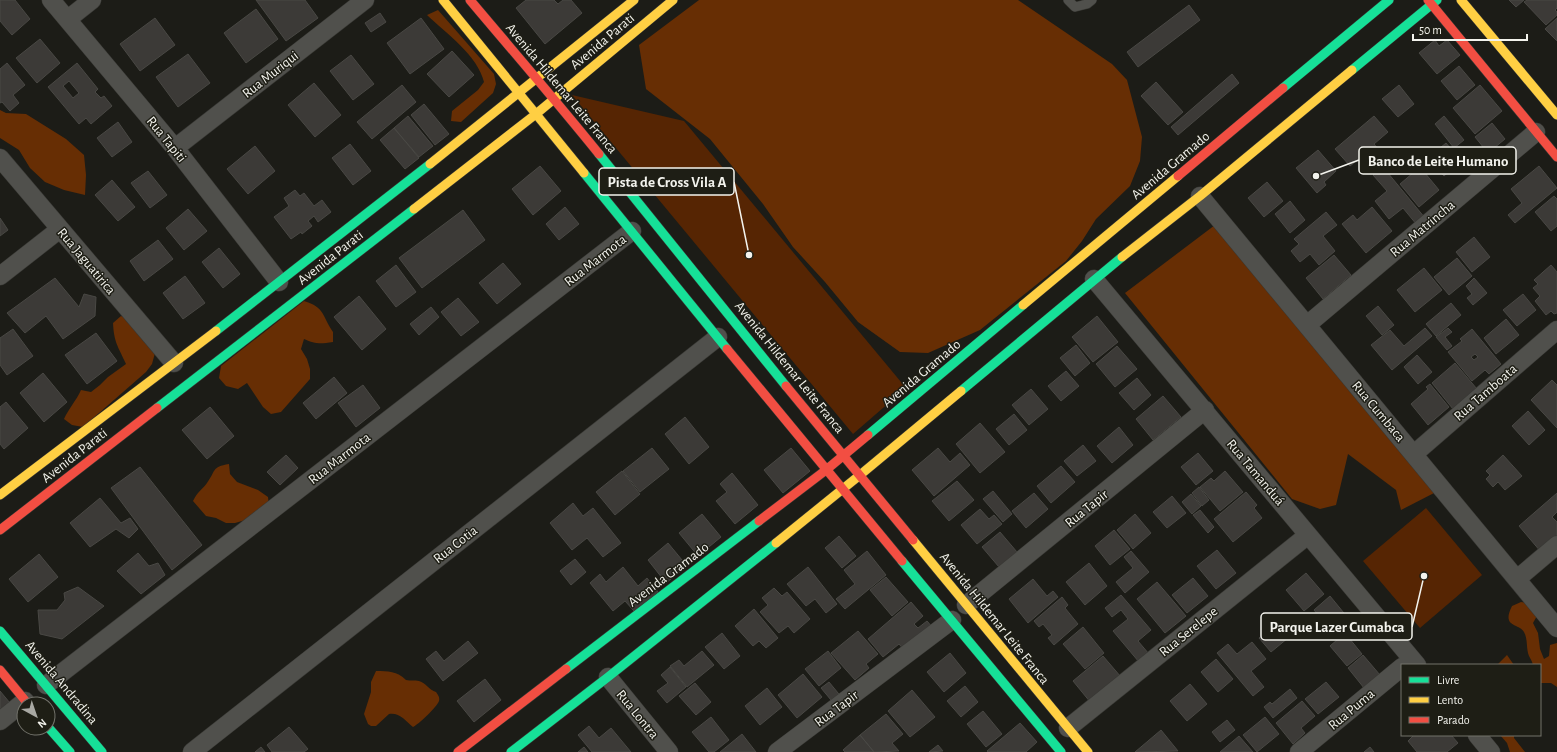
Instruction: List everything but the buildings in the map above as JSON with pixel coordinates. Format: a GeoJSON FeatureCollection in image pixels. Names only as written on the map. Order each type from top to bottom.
{"type":"FeatureCollection","features":[{"type":"Feature","properties":{"kind":"street","name":"Rua Tapiti"},"geometry":{"type":"LineString","coordinates":[[51,0],[175,148],[279,282]]}},
{"type":"Feature","properties":{"kind":"street"},"geometry":{"type":"LineString","coordinates":[[68,19],[92,0]]}},
{"type":"Feature","properties":{"kind":"street","name":"Rua Muriqui"},"geometry":{"type":"LineString","coordinates":[[175,148],[365,0]]}},
{"type":"Feature","properties":{"kind":"street"},"geometry":{"type":"LineString","coordinates":[[443,0],[826,470],[952,620],[1055,750]]}},
{"type":"Feature","properties":{"kind":"street","name":"Avenida Hildemar Leite Franca"},"geometry":{"type":"LineString","coordinates":[[470,0],[537,80],[555,99],[843,456],[1088,752]]}},
{"type":"Feature","properties":{"kind":"street","name":"Avenida Parati"},"geometry":{"type":"LineString","coordinates":[[0,495],[279,282],[537,80],[634,0]]}},
{"type":"Feature","properties":{"kind":"street","name":"Avenida Parati"},"geometry":{"type":"LineString","coordinates":[[0,530],[536,114],[673,0]]}},
{"type":"Feature","properties":{"kind":"street","name":"Avenida Gramado"},"geometry":{"type":"LineString","coordinates":[[458,752],[826,470],[1390,0]]}},
{"type":"Feature","properties":{"kind":"street"},"geometry":{"type":"LineString","coordinates":[[1461,0],[1557,114]]}},
{"type":"Feature","properties":{"kind":"street"},"geometry":{"type":"LineString","coordinates":[[511,752],[860,475],[1094,279],[1200,196],[1432,1],[1557,157]]}},
{"type":"Feature","properties":{"kind":"street","name":"Rua Matrincha"},"geometry":{"type":"LineString","coordinates":[[1307,325],[1536,132]]}},
{"type":"Feature","properties":{"kind":"street","name":"Rua Jaguatirica"},"geometry":{"type":"LineString","coordinates":[[0,158],[174,363]]}},
{"type":"Feature","properties":{"kind":"street","name":"Rua Cumbaca"},"geometry":{"type":"LineString","coordinates":[[1200,196],[1557,628]]}},
{"type":"Feature","properties":{"kind":"street"},"geometry":{"type":"LineString","coordinates":[[0,276],[60,229]]}},
{"type":"Feature","properties":{"kind":"street","name":"Rua Marmota"},"geometry":{"type":"LineString","coordinates":[[46,685],[632,231]]}},
{"type":"Feature","properties":{"kind":"street","name":"Rua Tamanduá"},"geometry":{"type":"LineString","coordinates":[[1094,279],[1308,535],[1409,664]]}},
{"type":"Feature","properties":{"kind":"street","name":"Rua Tamboata"},"geometry":{"type":"LineString","coordinates":[[1414,454],[1557,330]]}},
{"type":"Feature","properties":{"kind":"street","name":"Rua Cotia"},"geometry":{"type":"LineString","coordinates":[[192,752],[718,337]]}},
{"type":"Feature","properties":{"kind":"street","name":"Rua Tapir"},"geometry":{"type":"LineString","coordinates":[[966,605],[1205,410]]}},
{"type":"Feature","properties":{"kind":"street","name":"Rua Serelepe"},"geometry":{"type":"LineString","coordinates":[[1068,728],[1308,535]]}},
{"type":"Feature","properties":{"kind":"street"},"geometry":{"type":"LineString","coordinates":[[1517,579],[1557,545]]}},
{"type":"Feature","properties":{"kind":"street","name":"Rua Tapir"},"geometry":{"type":"LineString","coordinates":[[777,752],[952,620]]}},
{"type":"Feature","properties":{"kind":"street","name":"Avenida Andradina"},"geometry":{"type":"LineString","coordinates":[[0,631],[102,752]]}},
{"type":"Feature","properties":{"kind":"street"},"geometry":{"type":"LineString","coordinates":[[0,670],[21,696]]}},
{"type":"Feature","properties":{"kind":"street","name":"Rua Puma"},"geometry":{"type":"LineString","coordinates":[[1299,752],[1401,670]]}},
{"type":"Feature","properties":{"kind":"street","name":"Rua Lontra"},"geometry":{"type":"LineString","coordinates":[[608,676],[669,752]]}},
{"type":"Feature","properties":{"kind":"street"},"geometry":{"type":"LineString","coordinates":[[0,720],[16,709]]}},
{"type":"Feature","properties":{"kind":"street"},"geometry":{"type":"LineString","coordinates":[[56,736],[70,752]]}},
{"type":"Feature","properties":{"kind":"street"},"geometry":{"type":"LineString","coordinates":[[1478,736],[1491,752]]}},
{"type":"Feature","properties":{"kind":"lane"},"geometry":{"type":"LineString","coordinates":[[1068,0],[1075,7],[1087,4],[1092,0]]}},
{"type":"Feature","properties":{"kind":"shaded area"},"geometry":{"type":"Polygon","coordinates":[[[699,0],[1018,0],[1112,64],[1127,80],[1142,137],[1140,161],[1130,186],[1096,219],[1082,241],[1066,261],[980,330],[928,353],[900,352],[858,322],[825,282],[793,247],[763,204],[710,139],[646,89],[639,45],[699,0]]]}},
{"type":"Feature","properties":{"kind":"shaded area"},"geometry":{"type":"Polygon","coordinates":[[[438,10],[494,74],[496,84],[493,93],[461,122],[451,121],[452,111],[478,90],[484,82],[481,72],[468,54],[452,37],[427,15],[438,10]]]}},
{"type":"Feature","properties":{"kind":"shaded area"},"geometry":{"type":"Polygon","coordinates":[[[572,95],[684,121],[906,388],[853,434],[572,95]]]}},
{"type":"Feature","properties":{"kind":"shaded area"},"geometry":{"type":"Polygon","coordinates":[[[0,110],[6,113],[26,114],[66,139],[84,155],[86,175],[85,195],[64,190],[45,182],[30,168],[19,150],[0,138],[0,110]]]}},
{"type":"Feature","properties":{"kind":"shaded area"},"geometry":{"type":"Polygon","coordinates":[[[1215,225],[1436,492],[1401,510],[1396,490],[1348,454],[1336,505],[1320,509],[1292,499],[1125,293],[1215,225]]]}},
{"type":"Feature","properties":{"kind":"shaded area"},"geometry":{"type":"Polygon","coordinates":[[[304,301],[311,303],[320,309],[333,332],[333,342],[318,343],[304,339],[301,349],[307,359],[310,369],[310,379],[281,412],[271,414],[263,407],[247,383],[238,389],[226,386],[219,378],[221,366],[304,301]]]}},
{"type":"Feature","properties":{"kind":"shaded area"},"geometry":{"type":"Polygon","coordinates":[[[121,316],[131,320],[155,353],[152,364],[146,372],[83,427],[72,425],[64,419],[81,390],[91,392],[126,364],[114,335],[113,323],[121,316]]]}},
{"type":"Feature","properties":{"kind":"shaded area"},"geometry":{"type":"Polygon","coordinates":[[[229,464],[230,474],[237,482],[258,490],[268,497],[269,506],[249,519],[235,523],[226,523],[216,518],[206,516],[193,501],[215,470],[223,465],[229,464]]]}},
{"type":"Feature","properties":{"kind":"shaded area"},"geometry":{"type":"Polygon","coordinates":[[[1426,508],[1482,575],[1420,628],[1363,561],[1426,508]]]}},
{"type":"Feature","properties":{"kind":"shaded area"},"geometry":{"type":"Polygon","coordinates":[[[1521,602],[1527,603],[1538,614],[1533,623],[1538,633],[1540,649],[1544,659],[1549,656],[1550,645],[1557,643],[1557,687],[1551,683],[1541,683],[1541,664],[1533,664],[1528,653],[1524,632],[1522,629],[1510,622],[1509,613],[1512,606],[1521,602]]]}},
{"type":"Feature","properties":{"kind":"shaded area"},"geometry":{"type":"Polygon","coordinates":[[[1507,655],[1513,664],[1498,664],[1507,655]]]}},
{"type":"Feature","properties":{"kind":"shaded area"},"geometry":{"type":"Polygon","coordinates":[[[376,671],[392,672],[406,680],[421,682],[436,692],[439,697],[439,701],[427,716],[413,727],[396,714],[389,714],[376,726],[371,726],[368,724],[364,714],[371,692],[371,682],[376,671]]]}},
{"type":"Feature","properties":{"kind":"shaded area"},"geometry":{"type":"Polygon","coordinates":[[[1501,736],[1514,736],[1525,752],[1510,752],[1507,743],[1501,736]]]}},
{"type":"Feature","properties":{"kind":"traffic: fast"},"geometry":{"type":"LineString","coordinates":[[1283,88],[1389,0]]}},
{"type":"Feature","properties":{"kind":"traffic: fast"},"geometry":{"type":"LineString","coordinates":[[1352,70],[1437,0]]}},
{"type":"Feature","properties":{"kind":"traffic: fast"},"geometry":{"type":"LineString","coordinates":[[599,154],[786,386]]}},
{"type":"Feature","properties":{"kind":"traffic: fast"},"geometry":{"type":"LineString","coordinates":[[216,331],[430,164]]}},
{"type":"Feature","properties":{"kind":"traffic: fast"},"geometry":{"type":"LineString","coordinates":[[584,173],[727,349]]}},
{"type":"Feature","properties":{"kind":"traffic: fast"},"geometry":{"type":"LineString","coordinates":[[157,408],[414,209]]}},
{"type":"Feature","properties":{"kind":"traffic: fast"},"geometry":{"type":"LineString","coordinates":[[961,391],[1122,257]]}},
{"type":"Feature","properties":{"kind":"traffic: fast"},"geometry":{"type":"LineString","coordinates":[[868,435],[1023,305]]}},
{"type":"Feature","properties":{"kind":"traffic: fast"},"geometry":{"type":"LineString","coordinates":[[566,669],[759,521]]}},
{"type":"Feature","properties":{"kind":"traffic: fast"},"geometry":{"type":"LineString","coordinates":[[511,752],[776,543]]}},
{"type":"Feature","properties":{"kind":"traffic: fast"},"geometry":{"type":"LineString","coordinates":[[902,561],[1061,752]]}},
{"type":"Feature","properties":{"kind":"traffic: fast"},"geometry":{"type":"LineString","coordinates":[[0,631],[102,752]]}},
{"type":"Feature","properties":{"kind":"traffic: fast"},"geometry":{"type":"LineString","coordinates":[[56,736],[70,752]]}},
{"type":"Feature","properties":{"kind":"traffic: slow"},"geometry":{"type":"LineString","coordinates":[[443,0],[584,173]]}},
{"type":"Feature","properties":{"kind":"traffic: slow"},"geometry":{"type":"LineString","coordinates":[[430,164],[634,0]]}},
{"type":"Feature","properties":{"kind":"traffic: slow"},"geometry":{"type":"LineString","coordinates":[[414,209],[536,114],[673,0]]}},
{"type":"Feature","properties":{"kind":"traffic: slow"},"geometry":{"type":"LineString","coordinates":[[1461,0],[1557,115]]}},
{"type":"Feature","properties":{"kind":"traffic: slow"},"geometry":{"type":"LineString","coordinates":[[1122,257],[1200,196],[1352,70]]}},
{"type":"Feature","properties":{"kind":"traffic: slow"},"geometry":{"type":"LineString","coordinates":[[1023,305],[1178,176]]}},
{"type":"Feature","properties":{"kind":"traffic: slow"},"geometry":{"type":"LineString","coordinates":[[0,495],[216,331]]}},
{"type":"Feature","properties":{"kind":"traffic: slow"},"geometry":{"type":"LineString","coordinates":[[776,543],[961,391]]}},
{"type":"Feature","properties":{"kind":"traffic: slow"},"geometry":{"type":"LineString","coordinates":[[913,540],[1088,752]]}},
{"type":"Feature","properties":{"kind":"traffic: jam"},"geometry":{"type":"LineString","coordinates":[[470,0],[599,154]]}},
{"type":"Feature","properties":{"kind":"traffic: jam"},"geometry":{"type":"LineString","coordinates":[[1428,0],[1557,157]]}},
{"type":"Feature","properties":{"kind":"traffic: jam"},"geometry":{"type":"LineString","coordinates":[[1178,176],[1283,88]]}},
{"type":"Feature","properties":{"kind":"traffic: jam"},"geometry":{"type":"LineString","coordinates":[[727,349],[902,561]]}},
{"type":"Feature","properties":{"kind":"traffic: jam"},"geometry":{"type":"LineString","coordinates":[[786,386],[913,540]]}},
{"type":"Feature","properties":{"kind":"traffic: jam"},"geometry":{"type":"LineString","coordinates":[[0,530],[157,408]]}},
{"type":"Feature","properties":{"kind":"traffic: jam"},"geometry":{"type":"LineString","coordinates":[[759,521],[826,470],[868,435]]}},
{"type":"Feature","properties":{"kind":"traffic: jam"},"geometry":{"type":"LineString","coordinates":[[458,752],[566,669]]}},
{"type":"Feature","properties":{"kind":"traffic: jam"},"geometry":{"type":"LineString","coordinates":[[0,670],[21,696]]}},
{"type":"Feature","properties":{"kind":"place","name":"Banco de Leite Humano"},"geometry":{"type":"Point","coordinates":[1316,176]}},
{"type":"Feature","properties":{"kind":"place","name":"Pista de Cross Vila A"},"geometry":{"type":"Point","coordinates":[749,255]}},
{"type":"Feature","properties":{"kind":"place","name":"Parque Lazer Cumabca"},"geometry":{"type":"Point","coordinates":[1424,576]}}]}
